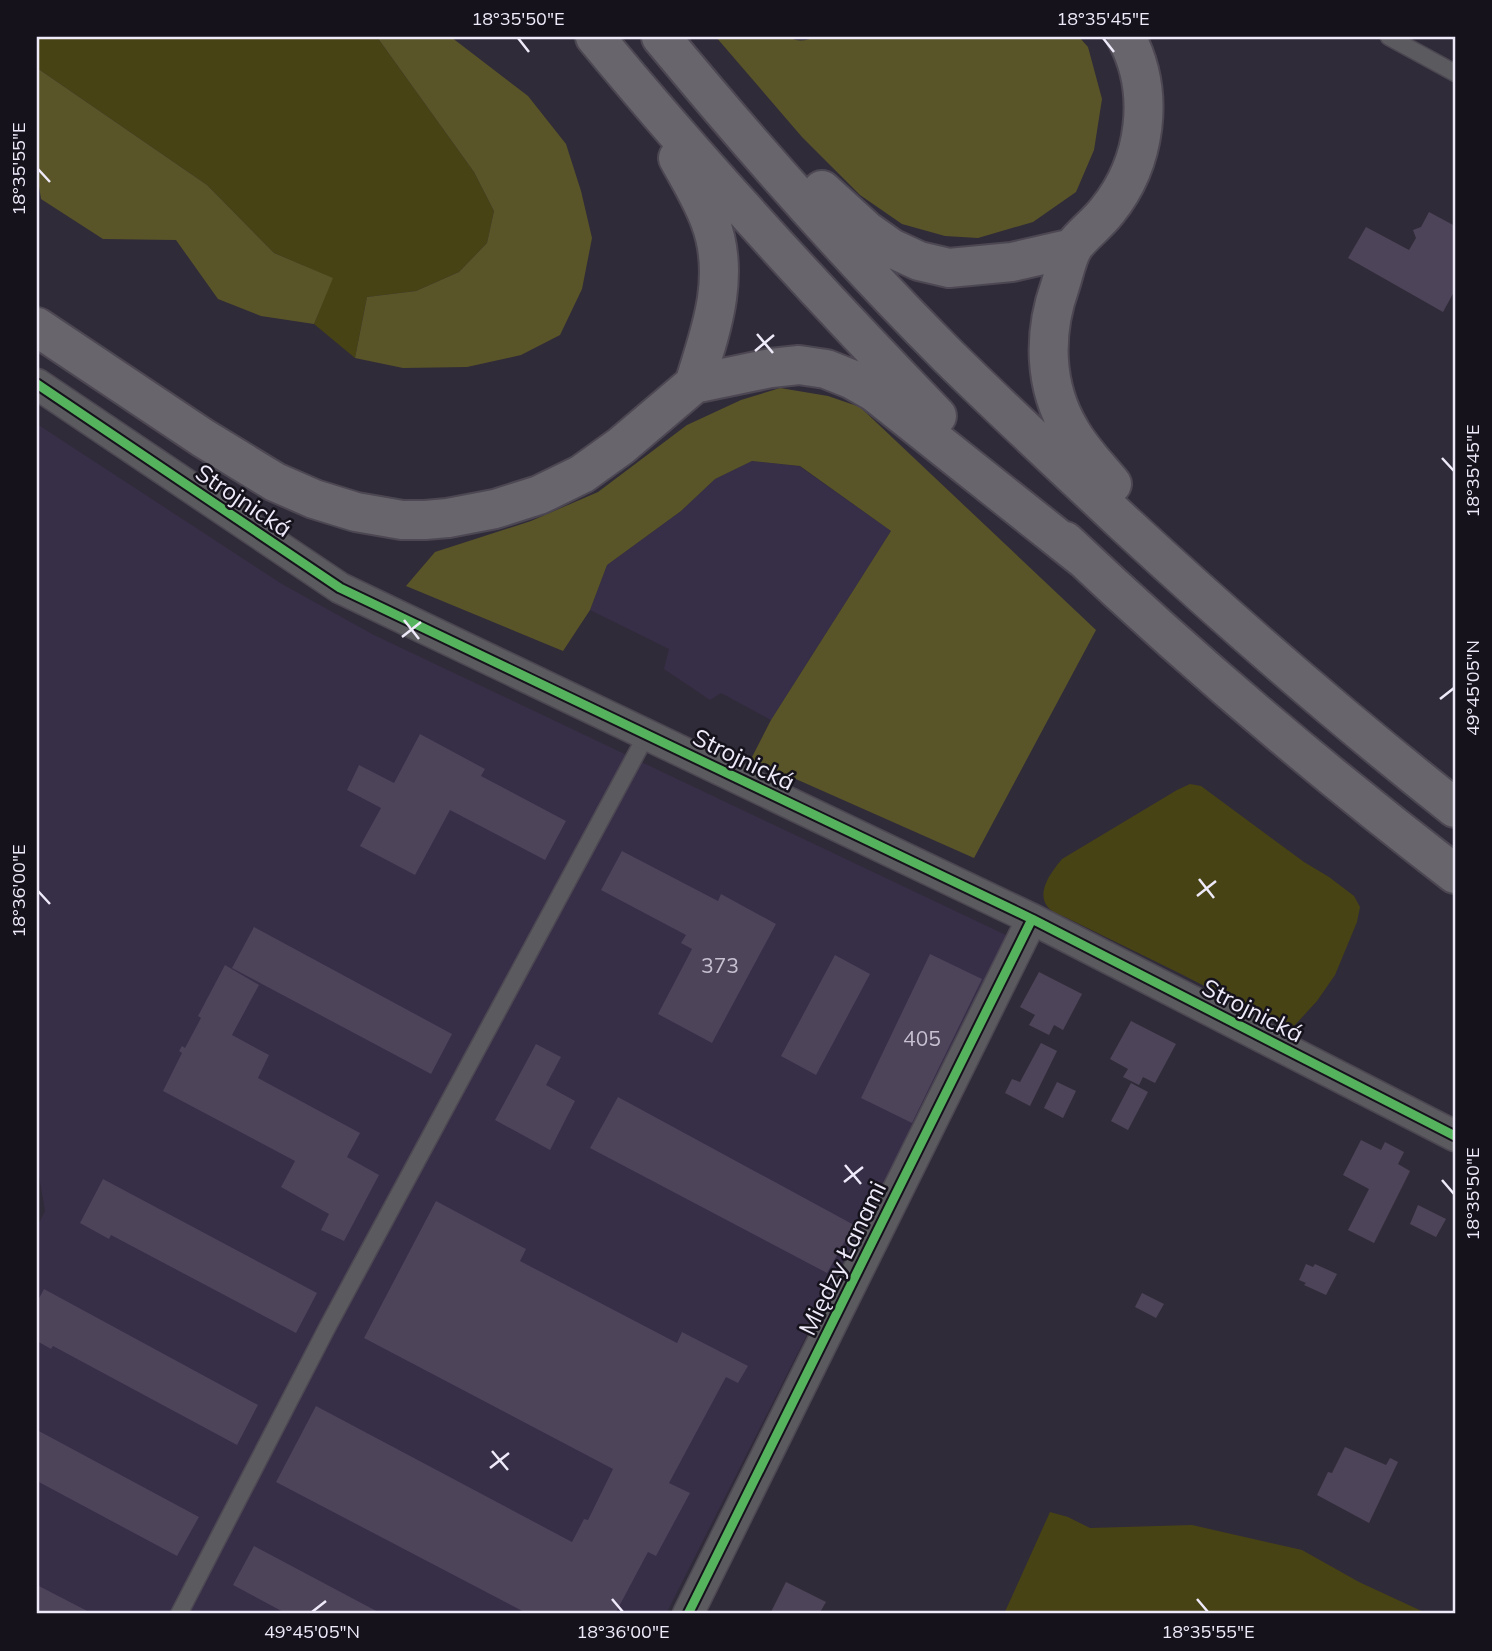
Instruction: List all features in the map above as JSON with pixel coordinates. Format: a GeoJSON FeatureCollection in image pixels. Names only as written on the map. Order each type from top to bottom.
{"type":"FeatureCollection","features":[{"type":"Feature","properties":{"kind":"highway"},"geometry":{"type":"LineString","coordinates":[[595,37],[750,217],[969,449],[1084,559],[1202,665],[1455,874]]}},
{"type":"Feature","properties":{"kind":"highway"},"geometry":{"type":"LineString","coordinates":[[1126,37],[1138,67],[1143,91],[1141,141],[1122,189],[1107,211],[1073,248],[1056,296],[1051,321],[1048,346],[1051,384],[1070,431],[1081,447],[1209,602]]}},
{"type":"Feature","properties":{"kind":"highway"},"geometry":{"type":"LineString","coordinates":[[670,48],[867,230],[891,248],[909,257],[949,268],[1012,262],[1073,248]]}},
{"type":"Feature","properties":{"kind":"highway"},"geometry":{"type":"LineString","coordinates":[[670,48],[861,265],[948,356],[1209,602],[1455,808]]}},
{"type":"Feature","properties":{"kind":"highway"},"geometry":{"type":"LineString","coordinates":[[645,97],[698,194],[718,248],[718,303],[694,384]]}},
{"type":"Feature","properties":{"kind":"highway"},"geometry":{"type":"LineString","coordinates":[[37,327],[203,438],[275,482],[314,499],[356,512],[402,520],[448,518],[495,509],[539,495],[582,474],[621,446],[694,384],[771,368],[799,365],[826,369],[874,392],[1084,559]]}},
{"type":"Feature","properties":{"kind":"street","name":"Strojnická"},"geometry":{"type":"LineString","coordinates":[[37,384],[340,588],[1032,919],[1455,1136]]}},
{"type":"Feature","properties":{"kind":"street","name":"Między Łanami"},"geometry":{"type":"LineString","coordinates":[[688,1614],[1032,919]]}},
{"type":"Feature","properties":{"kind":"lane"},"geometry":{"type":"LineString","coordinates":[[1389,37],[1455,73]]}},
{"type":"Feature","properties":{"kind":"lane"},"geometry":{"type":"LineString","coordinates":[[179,1614],[328,1326],[647,734]]}},
{"type":"Feature","properties":{"kind":"shaded area"},"geometry":{"type":"Polygon","coordinates":[[[37,37],[377,37],[474,172],[494,211],[487,243],[459,272],[416,291],[367,297],[355,358],[314,324],[332,278],[274,253],[207,185],[37,68],[37,37]]]}},
{"type":"Feature","properties":{"kind":"shaded area"},"geometry":{"type":"Polygon","coordinates":[[[377,37],[451,37],[528,96],[566,144],[592,238],[582,289],[560,335],[521,355],[467,367],[403,368],[355,358],[367,297],[416,291],[459,272],[487,243],[494,211],[474,172],[377,37]]]}},
{"type":"Feature","properties":{"kind":"shaded area"},"geometry":{"type":"Polygon","coordinates":[[[716,37],[789,37],[802,40],[814,37],[1079,37],[1088,47],[1102,99],[1094,150],[1076,192],[1033,222],[978,238],[945,236],[902,224],[860,195],[802,137],[716,37]]]}},
{"type":"Feature","properties":{"kind":"shaded area"},"geometry":{"type":"Polygon","coordinates":[[[37,68],[207,185],[274,253],[333,278],[314,324],[261,316],[218,299],[176,240],[103,239],[41,199],[37,173],[37,68]]]}},
{"type":"Feature","properties":{"kind":"shaded area"},"geometry":{"type":"Polygon","coordinates":[[[780,388],[828,396],[860,407],[1096,630],[974,858],[751,759],[771,720],[891,531],[800,466],[752,461],[715,479],[681,511],[607,565],[590,610],[563,651],[406,586],[435,552],[531,521],[598,492],[687,425],[741,400],[780,388]]]}},
{"type":"Feature","properties":{"kind":"shaded area"},"geometry":{"type":"Polygon","coordinates":[[[37,424],[282,584],[374,635],[1008,936],[666,1614],[37,1614],[37,1227],[45,1211],[37,1164],[37,424]]]}},
{"type":"Feature","properties":{"kind":"shaded area"},"geometry":{"type":"Polygon","coordinates":[[[752,461],[799,466],[891,531],[771,720],[721,693],[710,700],[664,669],[669,649],[590,610],[607,565],[681,511],[715,479],[752,461]]]}},
{"type":"Feature","properties":{"kind":"shaded area"},"geometry":{"type":"Polygon","coordinates":[[[1190,784],[1201,786],[1304,862],[1329,877],[1354,896],[1360,907],[1357,922],[1335,975],[1317,1001],[1294,1026],[1286,1028],[1056,913],[1044,900],[1047,881],[1062,859],[1190,784]]]}},
{"type":"Feature","properties":{"kind":"shaded area"},"geometry":{"type":"Polygon","coordinates":[[[1050,1512],[1090,1528],[1192,1525],[1302,1550],[1359,1582],[1428,1614],[1004,1614],[1050,1512]]]}},
{"type":"Feature","properties":{"kind":"building"},"geometry":{"type":"Polygon","coordinates":[[[1429,212],[1455,226],[1455,290],[1443,312],[1348,258],[1366,227],[1409,250],[1416,238],[1413,230],[1421,227],[1429,212]]]}},
{"type":"Feature","properties":{"kind":"building"},"geometry":{"type":"Polygon","coordinates":[[[420,734],[485,769],[481,776],[566,821],[545,860],[450,810],[415,875],[360,846],[381,808],[347,790],[359,765],[394,783],[420,734]]]}},
{"type":"Feature","properties":{"kind":"building"},"geometry":{"type":"Polygon","coordinates":[[[622,851],[718,901],[721,894],[776,924],[712,1043],[658,1014],[692,949],[681,943],[686,935],[601,890],[622,851]]]}},
{"type":"Feature","properties":{"kind":"building"},"geometry":{"type":"Polygon","coordinates":[[[254,927],[452,1034],[431,1074],[232,968],[254,927]]]}},
{"type":"Feature","properties":{"kind":"building"},"geometry":{"type":"Polygon","coordinates":[[[930,954],[982,979],[912,1123],[861,1098],[930,954]]]}},
{"type":"Feature","properties":{"kind":"building"},"geometry":{"type":"Polygon","coordinates":[[[835,955],[870,974],[816,1075],[781,1056],[835,955]]]}},
{"type":"Feature","properties":{"kind":"building"},"geometry":{"type":"Polygon","coordinates":[[[225,965],[259,985],[232,1035],[269,1055],[258,1078],[360,1133],[347,1157],[379,1175],[344,1241],[321,1230],[329,1214],[281,1187],[295,1161],[163,1091],[182,1053],[179,1051],[182,1046],[185,1048],[201,1018],[198,1016],[225,965]]]}},
{"type":"Feature","properties":{"kind":"building"},"geometry":{"type":"Polygon","coordinates":[[[1039,972],[1082,994],[1063,1030],[1054,1025],[1049,1035],[1029,1025],[1035,1015],[1020,1007],[1039,972]]]}},
{"type":"Feature","properties":{"kind":"building"},"geometry":{"type":"Polygon","coordinates":[[[1131,1021],[1176,1044],[1155,1083],[1143,1077],[1139,1085],[1123,1077],[1128,1069],[1110,1059],[1131,1021]]]}},
{"type":"Feature","properties":{"kind":"building"},"geometry":{"type":"Polygon","coordinates":[[[1041,1043],[1057,1051],[1030,1106],[1005,1093],[1012,1079],[1020,1082],[1041,1043]]]}},
{"type":"Feature","properties":{"kind":"building"},"geometry":{"type":"Polygon","coordinates":[[[536,1044],[561,1057],[546,1085],[575,1101],[550,1150],[495,1120],[536,1044]]]}},
{"type":"Feature","properties":{"kind":"building"},"geometry":{"type":"Polygon","coordinates":[[[1057,1082],[1076,1091],[1063,1118],[1044,1108],[1057,1082]]]}},
{"type":"Feature","properties":{"kind":"building"},"geometry":{"type":"Polygon","coordinates":[[[1131,1083],[1148,1092],[1128,1130],[1111,1121],[1131,1083]]]}},
{"type":"Feature","properties":{"kind":"building"},"geometry":{"type":"Polygon","coordinates":[[[618,1097],[854,1225],[827,1273],[590,1148],[618,1097]]]}},
{"type":"Feature","properties":{"kind":"building"},"geometry":{"type":"Polygon","coordinates":[[[1361,1140],[1381,1150],[1385,1142],[1404,1152],[1398,1164],[1410,1171],[1374,1243],[1348,1230],[1369,1189],[1343,1175],[1361,1140]]]}},
{"type":"Feature","properties":{"kind":"building"},"geometry":{"type":"Polygon","coordinates":[[[103,1179],[317,1293],[296,1333],[111,1235],[109,1239],[80,1223],[103,1179]]]}},
{"type":"Feature","properties":{"kind":"building"},"geometry":{"type":"Polygon","coordinates":[[[436,1201],[526,1249],[520,1261],[677,1343],[682,1332],[748,1366],[738,1383],[726,1377],[669,1483],[690,1493],[656,1556],[648,1552],[615,1614],[528,1614],[276,1482],[316,1406],[572,1542],[584,1519],[588,1520],[613,1469],[364,1338],[436,1201]]]}},
{"type":"Feature","properties":{"kind":"building"},"geometry":{"type":"Polygon","coordinates":[[[1418,1205],[1446,1219],[1436,1237],[1410,1224],[1418,1205]]]}},
{"type":"Feature","properties":{"kind":"building"},"geometry":{"type":"Polygon","coordinates":[[[1306,1264],[1313,1267],[1315,1264],[1337,1274],[1326,1295],[1299,1280],[1306,1264]]]}},
{"type":"Feature","properties":{"kind":"building"},"geometry":{"type":"Polygon","coordinates":[[[44,1289],[258,1405],[237,1445],[53,1346],[51,1349],[37,1341],[37,1302],[44,1289]]]}},
{"type":"Feature","properties":{"kind":"building"},"geometry":{"type":"Polygon","coordinates":[[[1142,1293],[1164,1304],[1156,1318],[1135,1307],[1142,1293]]]}},
{"type":"Feature","properties":{"kind":"building"},"geometry":{"type":"Polygon","coordinates":[[[37,1430],[199,1517],[177,1556],[37,1481],[37,1430]]]}},
{"type":"Feature","properties":{"kind":"building"},"geometry":{"type":"Polygon","coordinates":[[[1345,1447],[1386,1465],[1390,1458],[1398,1462],[1369,1523],[1317,1495],[1345,1447]]]}},
{"type":"Feature","properties":{"kind":"building"},"geometry":{"type":"Polygon","coordinates":[[[254,1546],[382,1614],[287,1614],[233,1585],[254,1546]]]}},
{"type":"Feature","properties":{"kind":"building"},"geometry":{"type":"Polygon","coordinates":[[[786,1582],[826,1602],[819,1614],[770,1614],[786,1582]]]}},
{"type":"Feature","properties":{"kind":"building"},"geometry":{"type":"Polygon","coordinates":[[[37,1585],[93,1614],[37,1614],[37,1585]]]}},
{"type":"Feature","properties":{"kind":"cycle path"},"geometry":{"type":"LineString","coordinates":[[37,384],[340,588],[1032,919],[1455,1136]]}},
{"type":"Feature","properties":{"kind":"cycle path"},"geometry":{"type":"LineString","coordinates":[[688,1614],[1032,919]]}}]}
